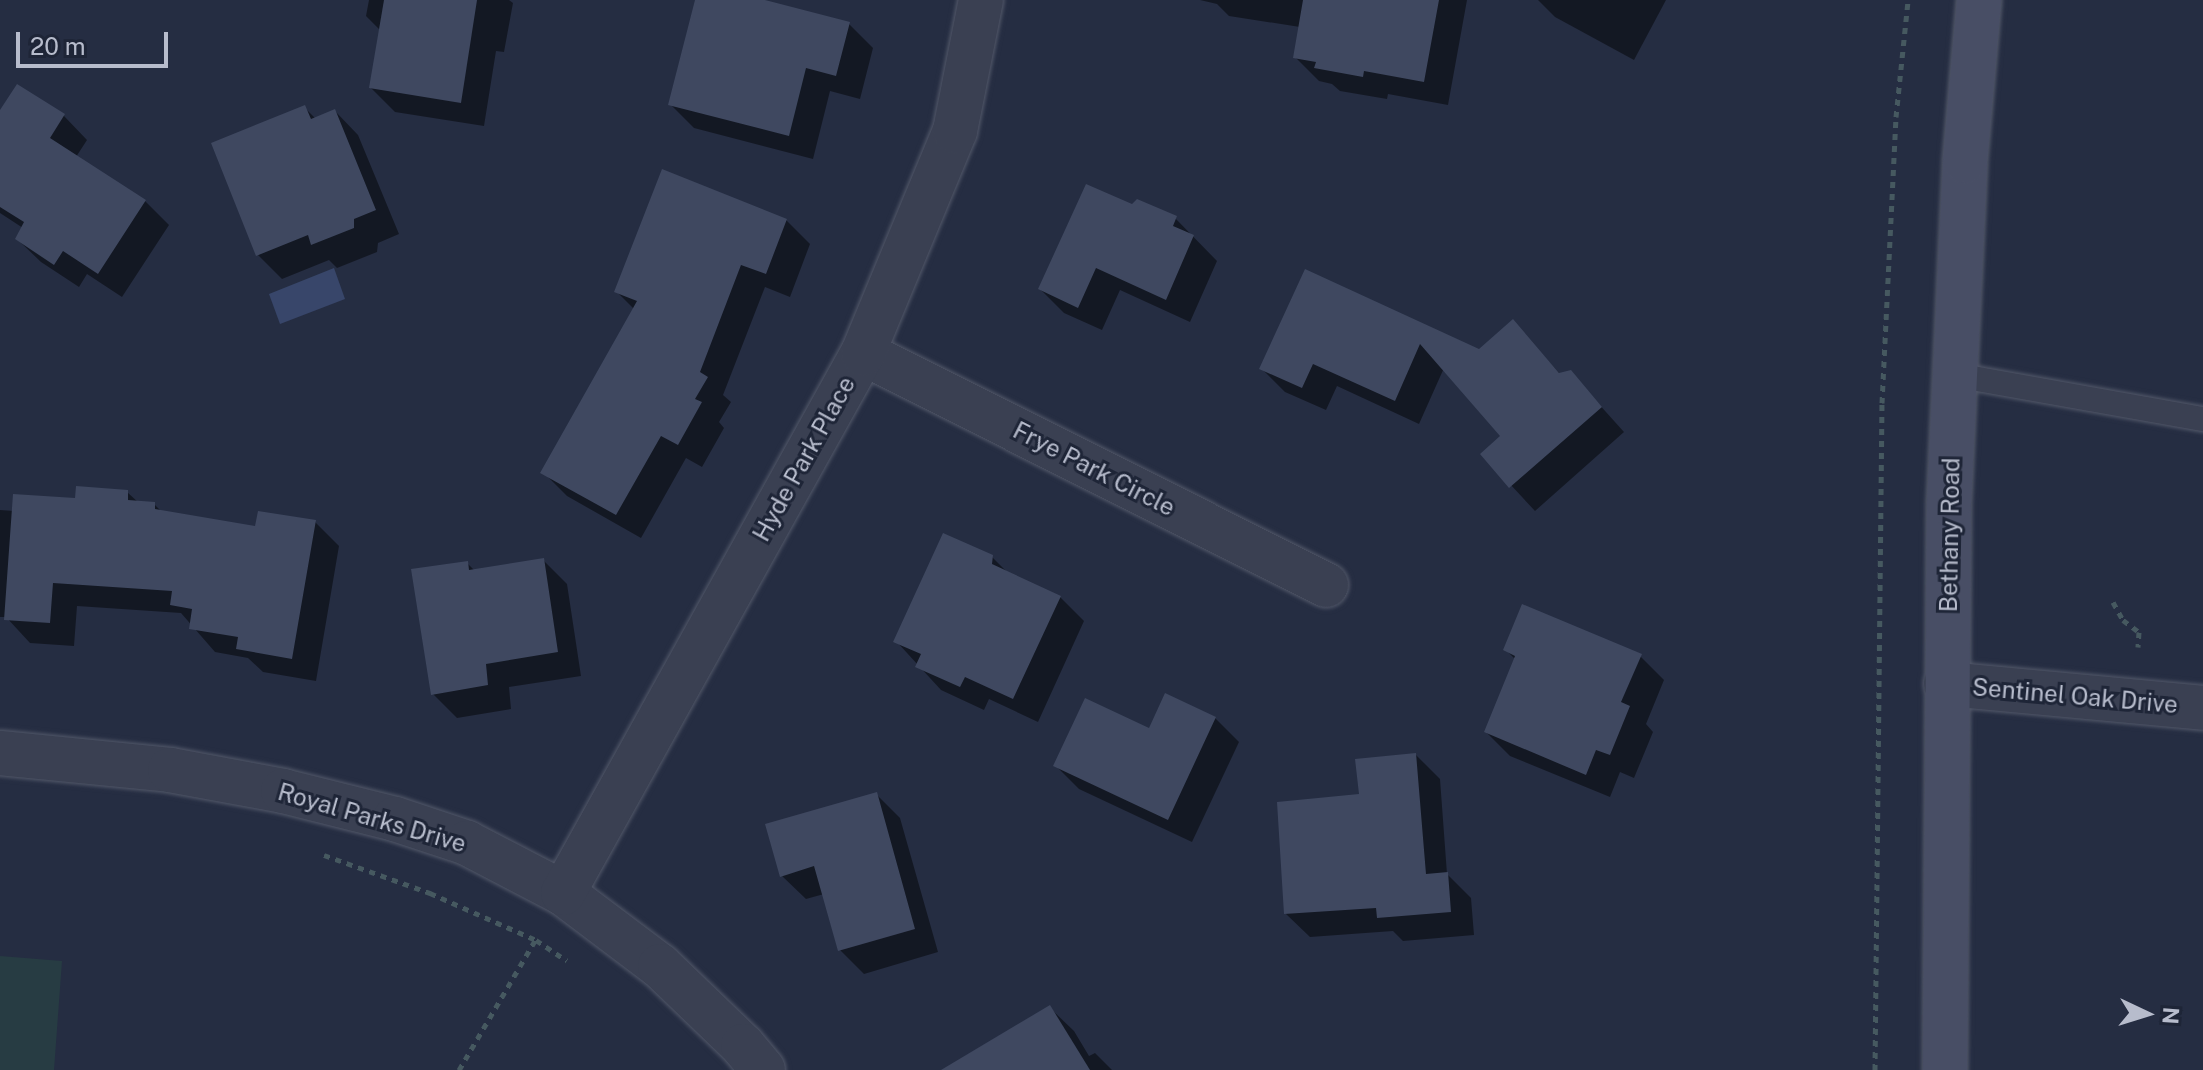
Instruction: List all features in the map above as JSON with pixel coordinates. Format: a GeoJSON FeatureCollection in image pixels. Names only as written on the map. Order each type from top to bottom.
{"type":"FeatureCollection","features":[{"type":"Feature","properties":{"kind":"main road","name":"Bethany Road"},"geometry":{"type":"LineString","coordinates":[[1945,1070],[1946,684],[1955,375],[1965,161],[1979,0]]}},
{"type":"Feature","properties":{"kind":"street","name":"Hyde Park Place"},"geometry":{"type":"LineString","coordinates":[[563,893],[863,353],[955,131],[981,0]]}},
{"type":"Feature","properties":{"kind":"street","name":"Frye Park Circle"},"geometry":{"type":"LineString","coordinates":[[863,353],[1326,585]]}},
{"type":"Feature","properties":{"kind":"street","name":"Sentinel Oak Drive"},"geometry":{"type":"LineString","coordinates":[[1946,684],[2203,708]]}},
{"type":"Feature","properties":{"kind":"street","name":"Royal Parks Drive"},"geometry":{"type":"LineString","coordinates":[[0,753],[170,770],[283,791],[395,819],[467,843],[563,893],[660,966],[743,1046],[763,1070]]}},
{"type":"Feature","properties":{"kind":"lane"},"geometry":{"type":"LineString","coordinates":[[1955,375],[2203,419]]}},
{"type":"Feature","properties":{"kind":"path"},"geometry":{"type":"LineString","coordinates":[[1875,1070],[1882,403],[1896,117],[1908,0]]}},
{"type":"Feature","properties":{"kind":"path"},"geometry":{"type":"LineString","coordinates":[[2113,602],[2123,620],[2139,632],[2138,647]]}},
{"type":"Feature","properties":{"kind":"path"},"geometry":{"type":"LineString","coordinates":[[314,852],[430,893],[536,940],[571,964]]}},
{"type":"Feature","properties":{"kind":"path"},"geometry":{"type":"LineString","coordinates":[[459,1070],[563,893]]}},
{"type":"Feature","properties":{"kind":"shaded area"},"geometry":{"type":"Polygon","coordinates":[[[0,956],[62,961],[54,1070],[0,1070],[0,956]]]}},
{"type":"Feature","properties":{"kind":"water"},"geometry":{"type":"Polygon","coordinates":[[[334,268],[345,299],[280,324],[269,294],[334,268]]]}},
{"type":"Feature","properties":{"kind":"building"},"geometry":{"type":"Polygon","coordinates":[[[384,0],[477,0],[461,103],[369,88],[384,0]]]}},
{"type":"Feature","properties":{"kind":"building"},"geometry":{"type":"Polygon","coordinates":[[[695,0],[765,0],[850,22],[836,76],[806,68],[789,136],[668,105],[695,0]]]}},
{"type":"Feature","properties":{"kind":"building"},"geometry":{"type":"Polygon","coordinates":[[[1303,0],[1439,0],[1424,82],[1364,71],[1363,77],[1314,68],[1316,62],[1293,58],[1303,0]]]}},
{"type":"Feature","properties":{"kind":"building"},"geometry":{"type":"Polygon","coordinates":[[[17,84],[65,114],[50,138],[146,200],[98,274],[63,251],[54,265],[15,239],[24,222],[0,207],[0,110],[17,84]]]}},
{"type":"Feature","properties":{"kind":"building"},"geometry":{"type":"Polygon","coordinates":[[[305,105],[311,119],[335,109],[376,210],[354,219],[354,228],[311,245],[308,235],[256,256],[211,143],[305,105]]]}},
{"type":"Feature","properties":{"kind":"building"},"geometry":{"type":"Polygon","coordinates":[[[662,169],[787,219],[766,274],[741,265],[700,372],[708,377],[695,399],[702,402],[678,445],[661,436],[616,515],[540,473],[637,301],[614,292],[662,169]]]}},
{"type":"Feature","properties":{"kind":"building"},"geometry":{"type":"Polygon","coordinates":[[[1086,184],[1132,204],[1137,199],[1177,216],[1173,226],[1194,235],[1166,300],[1096,268],[1078,308],[1038,289],[1086,184]]]}},
{"type":"Feature","properties":{"kind":"building"},"geometry":{"type":"Polygon","coordinates":[[[1305,269],[1479,349],[1513,319],[1559,373],[1571,370],[1602,407],[1509,488],[1480,454],[1500,436],[1420,344],[1395,401],[1313,364],[1302,388],[1259,369],[1305,269]]]}},
{"type":"Feature","properties":{"kind":"building"},"geometry":{"type":"Polygon","coordinates":[[[76,486],[128,490],[128,500],[155,502],[155,509],[255,526],[258,511],[316,520],[292,659],[236,649],[238,637],[189,629],[192,609],[170,605],[172,591],[53,583],[50,623],[4,620],[13,494],[75,498],[76,486]]]}},
{"type":"Feature","properties":{"kind":"building"},"geometry":{"type":"Polygon","coordinates":[[[943,533],[993,555],[992,564],[1061,596],[1013,699],[965,677],[960,687],[915,667],[921,654],[893,642],[943,533]]]}},
{"type":"Feature","properties":{"kind":"building"},"geometry":{"type":"Polygon","coordinates":[[[544,558],[558,652],[486,664],[488,685],[431,695],[411,569],[468,561],[469,570],[544,558]]]}},
{"type":"Feature","properties":{"kind":"building"},"geometry":{"type":"Polygon","coordinates":[[[1522,604],[1642,654],[1621,702],[1630,706],[1610,755],[1596,750],[1586,775],[1484,732],[1515,656],[1503,650],[1522,604]]]}},
{"type":"Feature","properties":{"kind":"building"},"geometry":{"type":"Polygon","coordinates":[[[1165,693],[1216,717],[1168,820],[1053,766],[1085,698],[1149,728],[1165,693]]]}},
{"type":"Feature","properties":{"kind":"building"},"geometry":{"type":"Polygon","coordinates":[[[1416,753],[1426,874],[1448,872],[1451,912],[1377,918],[1376,908],[1284,914],[1277,802],[1359,794],[1355,759],[1416,753]]]}},
{"type":"Feature","properties":{"kind":"building"},"geometry":{"type":"Polygon","coordinates":[[[877,792],[915,929],[838,951],[814,866],[780,877],[765,824],[877,792]]]}},
{"type":"Feature","properties":{"kind":"building"},"geometry":{"type":"Polygon","coordinates":[[[1050,1005],[1090,1070],[941,1070],[1050,1005]]]}}]}
